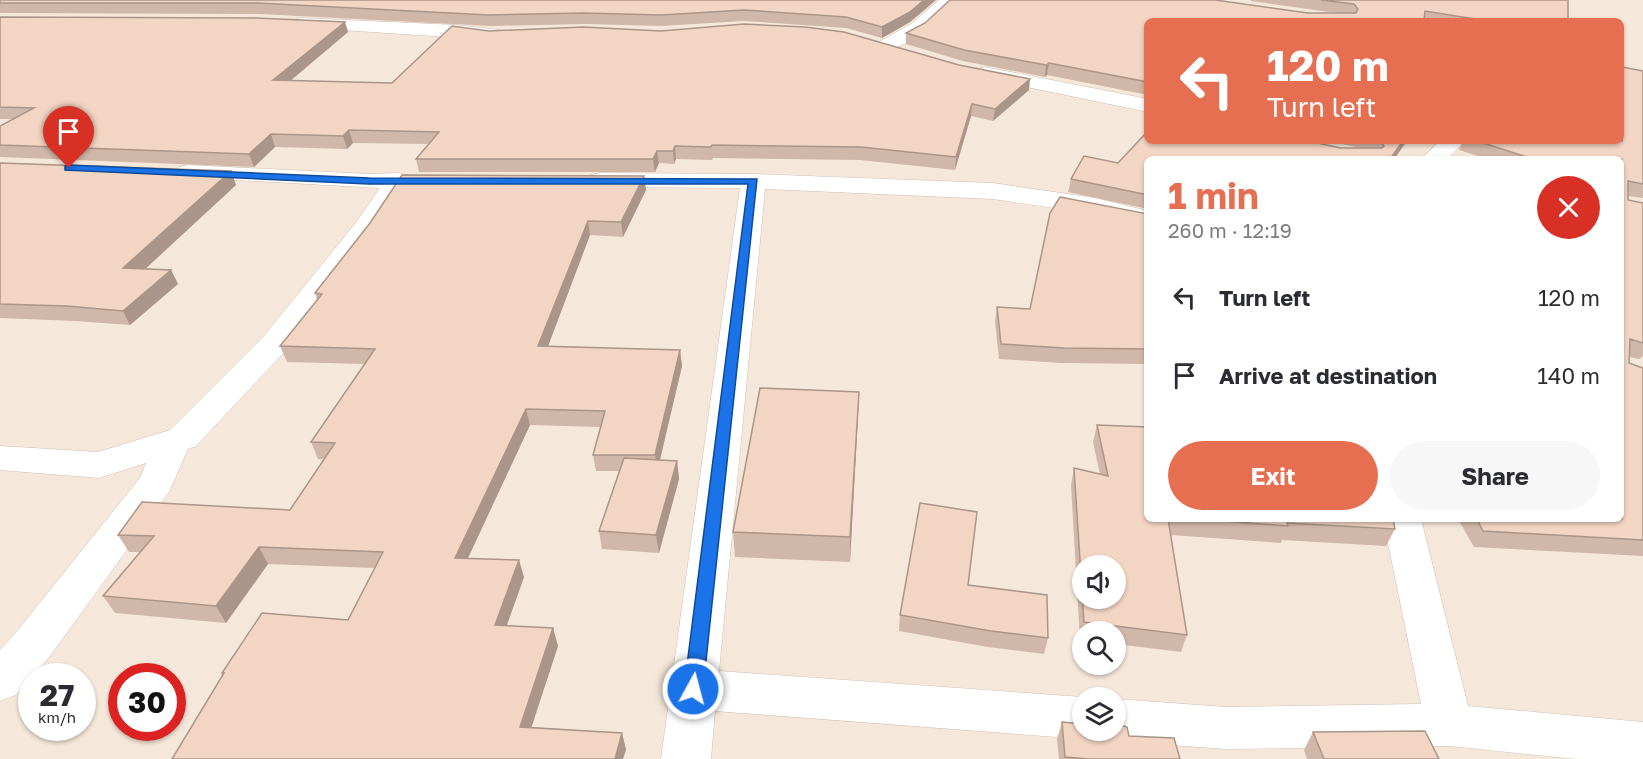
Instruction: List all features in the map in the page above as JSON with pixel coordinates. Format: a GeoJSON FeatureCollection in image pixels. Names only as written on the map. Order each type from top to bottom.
{"type":"FeatureCollection","features":[{"type":"Feature","properties":{"kind":"street"},"geometry":{"type":"LineString","coordinates":[[906,53],[876,43],[917,28],[949,0]]}},
{"type":"Feature","properties":{"kind":"street"},"geometry":{"type":"LineString","coordinates":[[283,22],[511,34]]}},
{"type":"Feature","properties":{"kind":"street"},"geometry":{"type":"LineString","coordinates":[[970,70],[1144,105]]}},
{"type":"Feature","properties":{"kind":"street"},"geometry":{"type":"LineString","coordinates":[[1436,156],[1450,144]]}},
{"type":"Feature","properties":{"kind":"street"},"geometry":{"type":"LineString","coordinates":[[0,458],[99,465],[183,438],[275,343],[364,230],[410,180],[369,181],[159,171]]}},
{"type":"Feature","properties":{"kind":"street"},"geometry":{"type":"LineString","coordinates":[[576,180],[753,181],[993,191],[1095,206],[1144,218]]}},
{"type":"Feature","properties":{"kind":"street"},"geometry":{"type":"LineString","coordinates":[[686,759],[753,181]]}},
{"type":"Feature","properties":{"kind":"street"},"geometry":{"type":"LineString","coordinates":[[0,681],[34,643],[156,483],[173,442]]}},
{"type":"Feature","properties":{"kind":"street"},"geometry":{"type":"LineString","coordinates":[[1403,522],[1449,725]]}},
{"type":"Feature","properties":{"kind":"street"},"geometry":{"type":"LineString","coordinates":[[693,689],[1072,717]]}},
{"type":"Feature","properties":{"kind":"street"},"geometry":{"type":"LineString","coordinates":[[1126,721],[1226,728],[1449,725],[1643,744]]}},
{"type":"Feature","properties":{"kind":"shaded area"},"geometry":{"type":"Polygon","coordinates":[[[0,0],[1643,0],[1643,759],[0,759],[0,0]]]}},
{"type":"Feature","properties":{"kind":"building"},"geometry":{"type":"Polygon","coordinates":[[[0,0],[924,0],[910,12],[882,27],[846,17],[744,10],[661,15],[583,13],[489,15],[257,3],[0,3],[0,0]]]}},
{"type":"Feature","properties":{"kind":"building"},"geometry":{"type":"Polygon","coordinates":[[[950,0],[1215,0],[1308,13],[1356,13],[1358,9],[1354,4],[1321,0],[1568,0],[1568,18],[1469,18],[1425,11],[1424,18],[1144,18],[1144,81],[964,50],[906,33],[925,23],[950,0]]]}},
{"type":"Feature","properties":{"kind":"building"},"geometry":{"type":"Polygon","coordinates":[[[0,17],[256,18],[345,22],[273,80],[392,83],[452,26],[489,31],[583,27],[661,31],[744,24],[805,27],[844,32],[959,65],[1030,79],[995,109],[972,104],[956,157],[861,147],[712,145],[711,147],[675,146],[673,151],[657,151],[653,159],[416,159],[439,132],[349,130],[343,136],[271,134],[249,154],[0,145],[0,126],[34,108],[0,107],[0,17]]]}},
{"type":"Feature","properties":{"kind":"building"},"geometry":{"type":"Polygon","coordinates":[[[1624,67],[1643,71],[1643,184],[1628,181],[1628,200],[1643,203],[1643,343],[1630,339],[1629,363],[1643,368],[1643,540],[1483,531],[1478,522],[1624,522],[1624,156],[1524,156],[1486,144],[1624,144],[1624,67]]]}},
{"type":"Feature","properties":{"kind":"building"},"geometry":{"type":"Polygon","coordinates":[[[1144,135],[1144,144],[1322,144],[1340,148],[1382,148],[1382,144],[1401,144],[1392,156],[1144,156],[1144,194],[1071,179],[1084,156],[1118,163],[1144,135]]]}},
{"type":"Feature","properties":{"kind":"building"},"geometry":{"type":"Polygon","coordinates":[[[0,163],[231,171],[123,268],[171,270],[123,311],[67,306],[0,304],[0,163]]]}},
{"type":"Feature","properties":{"kind":"building"},"geometry":{"type":"Polygon","coordinates":[[[402,175],[644,176],[621,222],[588,221],[538,346],[680,350],[655,455],[593,455],[605,411],[526,409],[455,558],[519,560],[495,625],[553,628],[520,727],[622,733],[615,759],[172,759],[183,741],[186,741],[186,736],[224,673],[222,673],[262,613],[348,620],[383,552],[259,547],[216,606],[103,596],[154,536],[118,535],[142,502],[290,510],[335,443],[311,442],[375,349],[280,346],[322,294],[315,293],[370,223],[402,175]]]}},
{"type":"Feature","properties":{"kind":"building"},"geometry":{"type":"Polygon","coordinates":[[[1060,197],[1144,213],[1144,349],[1064,348],[1001,344],[997,307],[1030,309],[1050,213],[1060,197]]]}},
{"type":"Feature","properties":{"kind":"building"},"geometry":{"type":"Polygon","coordinates":[[[760,388],[859,392],[850,537],[733,532],[760,388]]]}},
{"type":"Feature","properties":{"kind":"building"},"geometry":{"type":"Polygon","coordinates":[[[1097,425],[1144,427],[1144,522],[1168,522],[1187,635],[1126,627],[1126,621],[1084,621],[1083,609],[1126,609],[1126,555],[1080,555],[1074,468],[1108,476],[1097,425]]]}},
{"type":"Feature","properties":{"kind":"building"},"geometry":{"type":"Polygon","coordinates":[[[624,458],[677,461],[656,535],[599,531],[624,458]]]}},
{"type":"Feature","properties":{"kind":"building"},"geometry":{"type":"Polygon","coordinates":[[[920,503],[977,512],[968,585],[1047,595],[1048,638],[991,631],[900,615],[920,503]]]}},
{"type":"Feature","properties":{"kind":"building"},"geometry":{"type":"Polygon","coordinates":[[[1236,522],[1394,522],[1395,529],[1287,523],[1288,526],[1236,522]]]}},
{"type":"Feature","properties":{"kind":"building"},"geometry":{"type":"Polygon","coordinates":[[[1062,722],[1072,723],[1072,741],[1126,741],[1126,727],[1129,736],[1174,738],[1180,759],[1089,759],[1065,757],[1062,722]]]}},
{"type":"Feature","properties":{"kind":"building"},"geometry":{"type":"Polygon","coordinates":[[[1425,731],[1439,759],[1324,759],[1313,732],[1425,731]]]}},
{"type":"Feature","properties":{"kind":"route"},"geometry":{"type":"LineString","coordinates":[[69,168],[369,181],[753,181],[693,689]]}}]}
